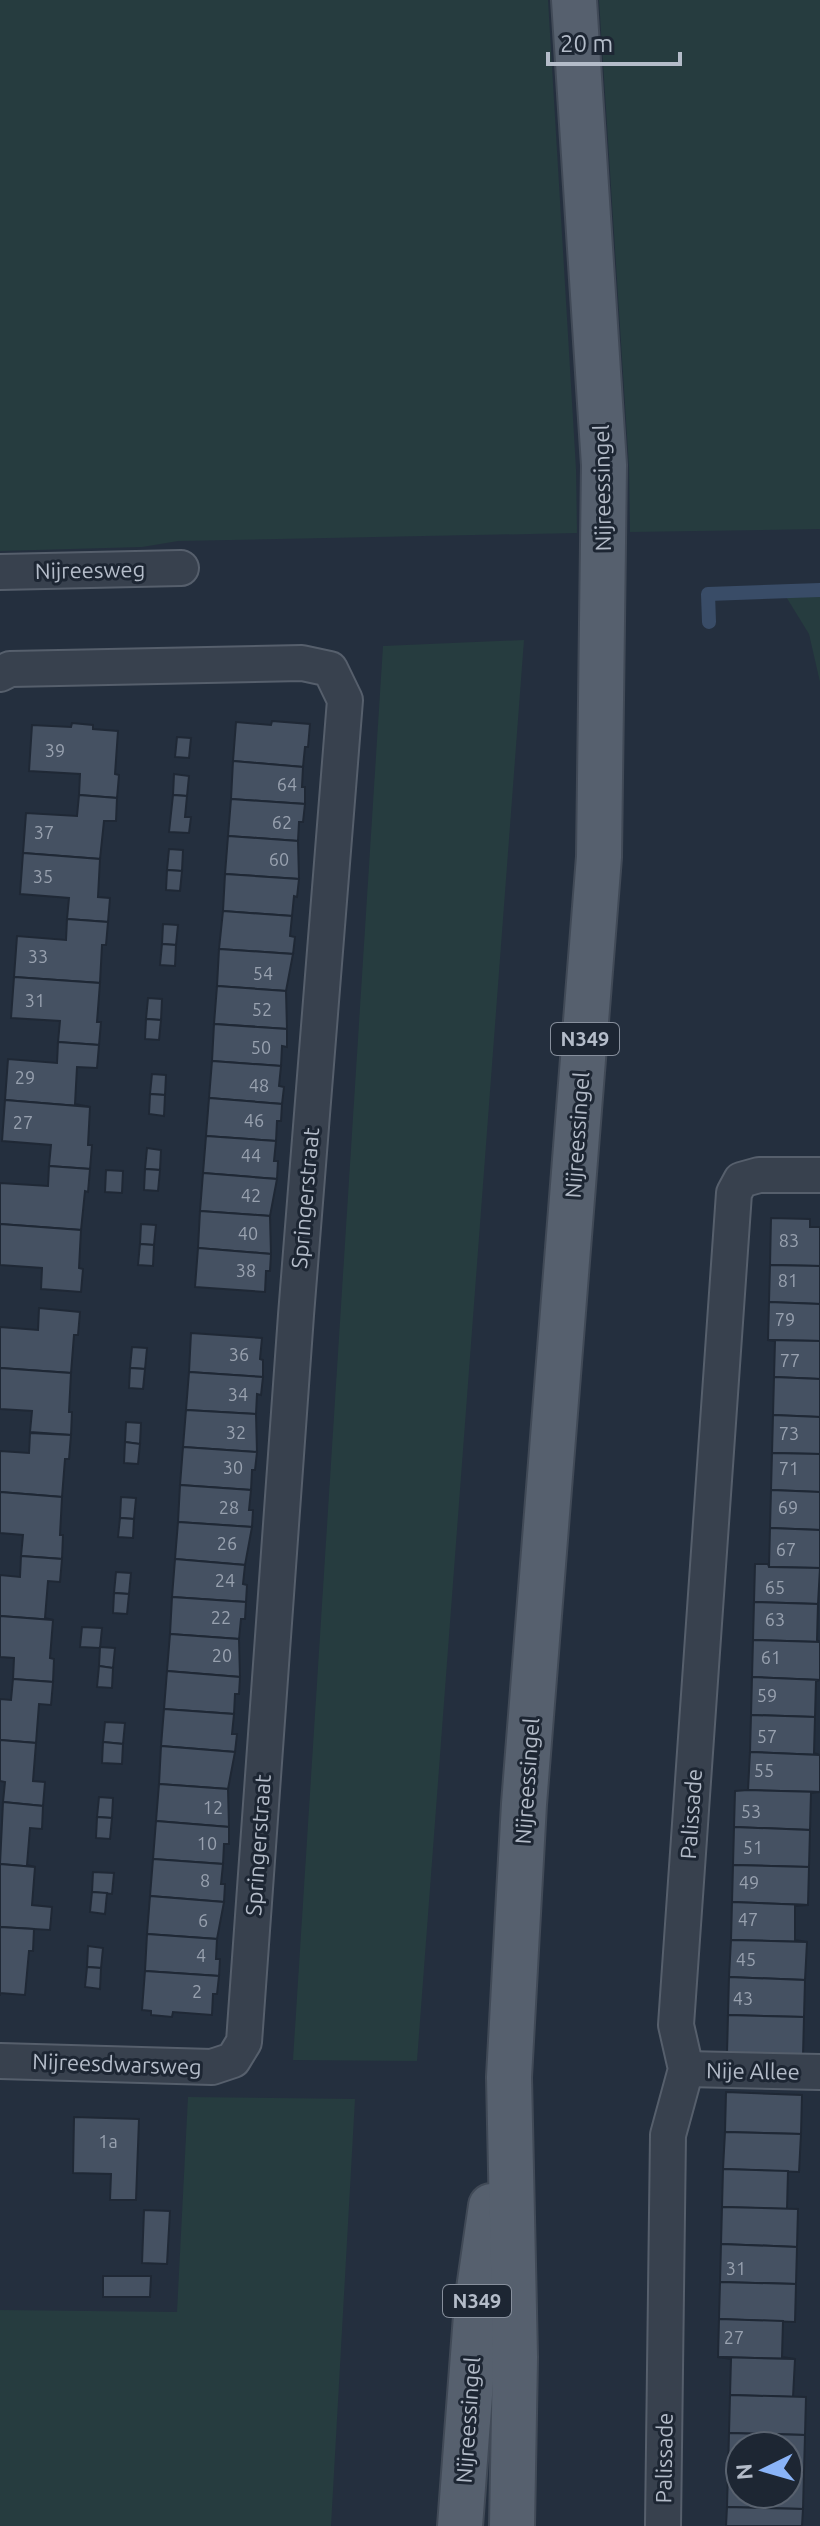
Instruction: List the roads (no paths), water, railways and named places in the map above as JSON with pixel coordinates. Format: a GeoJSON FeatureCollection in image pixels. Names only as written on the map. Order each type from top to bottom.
{"type":"FeatureCollection","features":[{"type":"Feature","properties":{"kind":"main road","name":"Nijreessingel"},"geometry":{"type":"LineString","coordinates":[[512,2526],[515,2357],[509,2077],[524,1804],[599,857],[604,465],[574,0]]}},
{"type":"Feature","properties":{"kind":"main road","name":"Nijreessingel"},"geometry":{"type":"LineString","coordinates":[[460,2526],[477,2303],[509,2077]]}},
{"type":"Feature","properties":{"kind":"street","name":"Nijreesweg"},"geometry":{"type":"LineString","coordinates":[[0,572],[181,568]]}},
{"type":"Feature","properties":{"kind":"street","name":"Springerstraat"},"geometry":{"type":"LineString","coordinates":[[0,674],[10,669],[302,663],[330,669],[345,700],[294,1331],[244,2042],[233,2060]]}},
{"type":"Feature","properties":{"kind":"street","name":"Palissade"},"geometry":{"type":"LineString","coordinates":[[663,2526],[668,2135],[686,2069],[676,2025],[734,1193],[741,1180],[759,1175],[820,1175]]}},
{"type":"Feature","properties":{"kind":"street","name":"Nijreesdwarsweg"},"geometry":{"type":"LineString","coordinates":[[0,2061],[212,2067],[233,2060]]}},
{"type":"Feature","properties":{"kind":"street","name":"Nije Allee"},"geometry":{"type":"LineString","coordinates":[[686,2069],[820,2072]]}},
{"type":"Feature","properties":{"kind":"waterway"},"geometry":{"type":"LineString","coordinates":[[709,622],[708,594],[820,590]]}}]}
